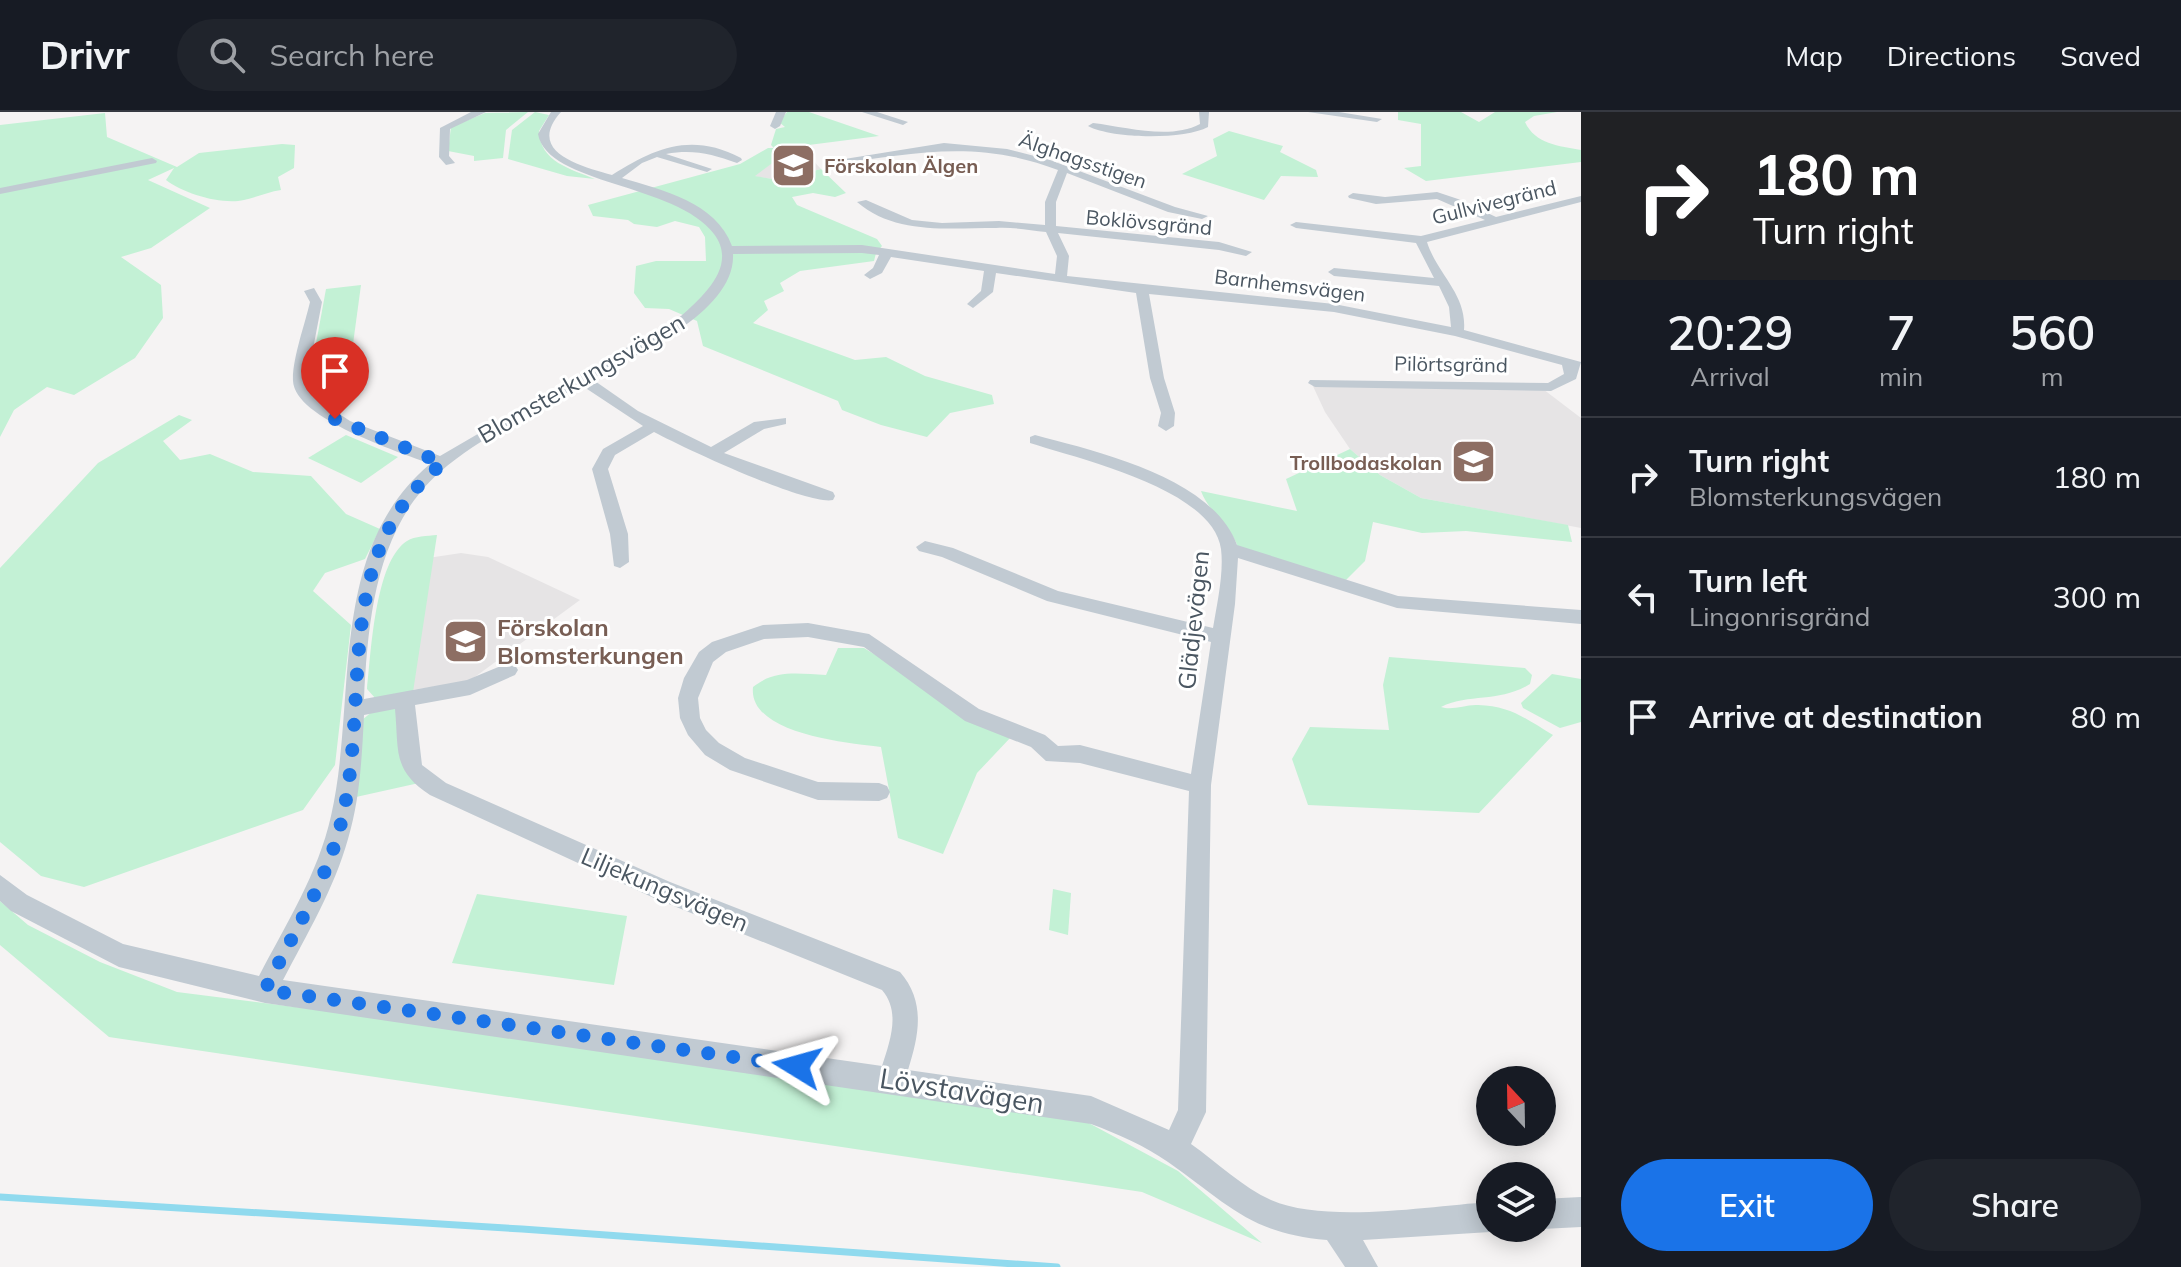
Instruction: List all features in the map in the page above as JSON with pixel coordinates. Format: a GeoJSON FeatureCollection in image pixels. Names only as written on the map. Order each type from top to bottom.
{"type":"FeatureCollection","features":[{"type":"Feature","properties":{"kind":"street"},"geometry":{"type":"LineString","coordinates":[[450,163],[444,157],[445,128],[481,112]]}},
{"type":"Feature","properties":{"kind":"street"},"geometry":{"type":"LineString","coordinates":[[554,112],[544,128],[543,140],[549,152],[575,167],[688,203],[720,230],[728,250]]}},
{"type":"Feature","properties":{"kind":"street"},"geometry":{"type":"LineString","coordinates":[[775,126],[781,112]]}},
{"type":"Feature","properties":{"kind":"street"},"geometry":{"type":"LineString","coordinates":[[867,112],[903,122]]}},
{"type":"Feature","properties":{"kind":"street"},"geometry":{"type":"LineString","coordinates":[[1093,126],[1192,133],[1205,125],[1204,112]]}},
{"type":"Feature","properties":{"kind":"street"},"geometry":{"type":"LineString","coordinates":[[1313,112],[1377,119]]}},
{"type":"Feature","properties":{"kind":"street"},"geometry":{"type":"LineString","coordinates":[[1143,146],[1149,141],[1150,132]]}},
{"type":"Feature","properties":{"kind":"street"},"geometry":{"type":"LineString","coordinates":[[944,136],[951,146]]}},
{"type":"Feature","properties":{"kind":"street","name":"Älghagsstigen"},"geometry":{"type":"LineString","coordinates":[[831,162],[951,146],[1021,155],[1172,210],[1202,216]]}},
{"type":"Feature","properties":{"kind":"street"},"geometry":{"type":"LineString","coordinates":[[612,179],[637,162],[690,147],[737,160]]}},
{"type":"Feature","properties":{"kind":"street"},"geometry":{"type":"LineString","coordinates":[[658,155],[707,169]]}},
{"type":"Feature","properties":{"kind":"street"},"geometry":{"type":"LineString","coordinates":[[0,191],[152,161]]}},
{"type":"Feature","properties":{"kind":"street"},"geometry":{"type":"LineString","coordinates":[[1061,278],[1063,256],[1049,231],[1053,190],[1064,169]]}},
{"type":"Feature","properties":{"kind":"street"},"geometry":{"type":"LineString","coordinates":[[1353,196],[1382,203],[1424,195],[1438,196],[1495,221]]}},
{"type":"Feature","properties":{"kind":"street","name":"Gullvivegränd"},"geometry":{"type":"LineString","coordinates":[[1457,332],[1460,320],[1456,307],[1421,240],[1581,199]]}},
{"type":"Feature","properties":{"kind":"street","name":"Boklövsgränd"},"geometry":{"type":"LineString","coordinates":[[862,202],[895,219],[911,223],[999,224],[1219,246],[1246,252]]}},
{"type":"Feature","properties":{"kind":"street"},"geometry":{"type":"LineString","coordinates":[[1296,225],[1421,240]]}},
{"type":"Feature","properties":{"kind":"street","name":"Barnhemsvägen"},"geometry":{"type":"LineString","coordinates":[[728,250],[824,247],[887,252],[1141,290],[1348,310],[1457,332],[1575,365]]}},
{"type":"Feature","properties":{"kind":"street","name":"Blomsterkungsvägen"},"geometry":{"type":"LineString","coordinates":[[265,990],[322,877],[339,831],[347,788],[363,609],[376,554],[394,521],[422,480],[461,448],[680,323],[723,280],[728,269],[728,250]]}},
{"type":"Feature","properties":{"kind":"street"},"geometry":{"type":"LineString","coordinates":[[870,275],[878,270],[887,252]]}},
{"type":"Feature","properties":{"kind":"street"},"geometry":{"type":"LineString","coordinates":[[973,304],[983,299],[987,292],[991,266]]}},
{"type":"Feature","properties":{"kind":"street"},"geometry":{"type":"LineString","coordinates":[[1334,272],[1444,283]]}},
{"type":"Feature","properties":{"kind":"street"},"geometry":{"type":"LineString","coordinates":[[1141,290],[1146,301],[1157,378],[1168,413],[1166,426]]}},
{"type":"Feature","properties":{"kind":"street"},"geometry":{"type":"LineString","coordinates":[[310,291],[316,302],[300,380],[305,398],[345,424],[443,463]]}},
{"type":"Feature","properties":{"kind":"street","name":"Pilörtsgränd"},"geometry":{"type":"LineString","coordinates":[[1315,383],[1551,387],[1571,376],[1575,365]]}},
{"type":"Feature","properties":{"kind":"street"},"geometry":{"type":"LineString","coordinates":[[582,379],[619,406],[655,425],[793,486],[827,496]]}},
{"type":"Feature","properties":{"kind":"street"},"geometry":{"type":"LineString","coordinates":[[714,452],[759,425],[781,421]]}},
{"type":"Feature","properties":{"kind":"street"},"geometry":{"type":"LineString","coordinates":[[620,562],[619,534],[601,481],[600,466],[609,452],[655,425]]}},
{"type":"Feature","properties":{"kind":"street","name":"Glädjevägen"},"geometry":{"type":"LineString","coordinates":[[1035,440],[1155,478],[1180,491],[1213,516],[1223,529],[1230,549],[1200,785],[1192,1112],[1174,1150]]}},
{"type":"Feature","properties":{"kind":"street"},"geometry":{"type":"LineString","coordinates":[[925,547],[947,552],[1053,596],[1220,637]]}},
{"type":"Feature","properties":{"kind":"street"},"geometry":{"type":"LineString","coordinates":[[1230,549],[1397,602],[1581,617]]}},
{"type":"Feature","properties":{"kind":"street"},"geometry":{"type":"LineString","coordinates":[[879,792],[818,791],[738,764],[712,749],[698,735],[690,718],[688,698],[694,678],[706,657],[719,647],[763,632],[808,630],[869,641],[972,715],[1038,741],[1054,755],[1080,754],[1200,785]]}},
{"type":"Feature","properties":{"kind":"street"},"geometry":{"type":"LineString","coordinates":[[354,709],[470,687],[508,670]]}},
{"type":"Feature","properties":{"kind":"street","name":"Liljekungsvägen"},"geometry":{"type":"LineString","coordinates":[[404,701],[412,768],[438,789],[662,890],[891,981],[902,991],[907,1006],[901,1045],[891,1079]]}},
{"type":"Feature","properties":{"kind":"street","name":"Lövstavägen"},"geometry":{"type":"LineString","coordinates":[[0,886],[19,903],[119,955],[265,990],[1091,1110],[1134,1126],[1259,1209],[1281,1219],[1334,1225],[1476,1218]]}},
{"type":"Feature","properties":{"kind":"street"},"geometry":{"type":"LineString","coordinates":[[1556,1213],[1581,1212]]}},
{"type":"Feature","properties":{"kind":"street"},"geometry":{"type":"LineString","coordinates":[[1334,1225],[1363,1267]]}},
{"type":"Feature","properties":{"kind":"shaded area","name":"Förskolan Älgen"},"geometry":{"type":"Polygon","coordinates":[[[805,152],[821,169],[778,180],[753,176],[783,155],[805,152]]]}},
{"type":"Feature","properties":{"kind":"shaded area","name":"Trollbodaskolan"},"geometry":{"type":"Polygon","coordinates":[[[1312,384],[1539,386],[1581,418],[1581,528],[1421,498],[1380,475],[1350,449],[1325,412],[1312,384]]]}},
{"type":"Feature","properties":{"kind":"shaded area","name":"Förskolan Blomsterkungen"},"geometry":{"type":"Polygon","coordinates":[[[461,553],[488,557],[580,600],[468,682],[404,691],[428,558],[461,553]]]}},
{"type":"Feature","properties":{"kind":"green space"},"geometry":{"type":"Polygon","coordinates":[[[528,112],[506,130],[503,158],[474,161],[474,156],[448,151],[451,127],[485,113],[528,112]]]}},
{"type":"Feature","properties":{"kind":"green space"},"geometry":{"type":"Polygon","coordinates":[[[535,112],[549,115],[539,131],[541,142],[551,157],[567,168],[595,179],[567,176],[508,159],[512,130],[535,112]]]}},
{"type":"Feature","properties":{"kind":"green space"},"geometry":{"type":"Polygon","coordinates":[[[787,112],[809,112],[879,136],[793,147],[805,152],[783,155],[755,176],[778,180],[821,169],[846,193],[835,197],[813,193],[792,197],[797,205],[877,239],[882,246],[874,261],[800,271],[780,283],[784,291],[764,301],[768,310],[753,323],[855,360],[886,357],[925,376],[992,395],[994,404],[950,413],[927,437],[881,425],[842,410],[838,401],[703,346],[697,321],[669,309],[645,308],[634,293],[636,266],[656,261],[706,261],[705,237],[699,227],[675,221],[657,227],[593,216],[588,205],[740,164],[768,148],[774,148],[771,145],[776,129],[785,127],[779,122],[787,112]]]}},
{"type":"Feature","properties":{"kind":"green space"},"geometry":{"type":"Polygon","coordinates":[[[1398,112],[1461,112],[1479,122],[1495,112],[1557,112],[1534,116],[1525,122],[1541,139],[1581,150],[1581,162],[1426,181],[1404,168],[1421,166],[1421,124],[1398,120],[1398,112]]]}},
{"type":"Feature","properties":{"kind":"green space"},"geometry":{"type":"Polygon","coordinates":[[[105,113],[107,137],[177,167],[199,153],[282,144],[295,145],[294,168],[278,177],[281,190],[235,201],[204,197],[183,190],[166,180],[174,168],[148,180],[210,208],[151,248],[121,257],[161,285],[163,318],[135,358],[74,395],[47,387],[14,410],[0,437],[0,125],[105,113]]]}},
{"type":"Feature","properties":{"kind":"green space"},"geometry":{"type":"Polygon","coordinates":[[[1229,131],[1283,146],[1280,152],[1316,170],[1318,177],[1281,176],[1264,200],[1182,174],[1217,156],[1213,139],[1229,131]]]}},
{"type":"Feature","properties":{"kind":"green space"},"geometry":{"type":"Polygon","coordinates":[[[361,285],[353,344],[315,349],[326,289],[361,285]]]}},
{"type":"Feature","properties":{"kind":"green space"},"geometry":{"type":"Polygon","coordinates":[[[179,415],[192,420],[163,441],[180,460],[210,454],[253,472],[311,476],[346,514],[380,529],[365,559],[325,573],[313,591],[351,625],[335,765],[303,810],[84,887],[41,876],[0,842],[0,568],[98,463],[179,415]]]}},
{"type":"Feature","properties":{"kind":"green space"},"geometry":{"type":"Polygon","coordinates":[[[346,435],[398,457],[361,483],[308,458],[346,435]]]}},
{"type":"Feature","properties":{"kind":"green space"},"geometry":{"type":"Polygon","coordinates":[[[1350,449],[1380,475],[1421,498],[1568,525],[1572,542],[1466,531],[1422,533],[1373,522],[1365,561],[1346,580],[1238,547],[1201,491],[1297,511],[1286,479],[1350,449]]]}},
{"type":"Feature","properties":{"kind":"green space"},"geometry":{"type":"Polygon","coordinates":[[[437,535],[413,692],[376,699],[367,689],[376,609],[388,568],[396,552],[407,541],[437,535]]]}},
{"type":"Feature","properties":{"kind":"green space"},"geometry":{"type":"Polygon","coordinates":[[[838,648],[864,648],[1011,737],[977,773],[943,854],[898,838],[881,747],[824,739],[782,726],[766,716],[756,703],[753,687],[770,677],[826,675],[838,648]]]}},
{"type":"Feature","properties":{"kind":"green space"},"geometry":{"type":"Polygon","coordinates":[[[1389,657],[1525,668],[1532,675],[1530,684],[1519,690],[1441,707],[1478,705],[1500,708],[1518,714],[1553,735],[1479,813],[1308,805],[1292,759],[1310,727],[1389,730],[1383,685],[1389,657]]]}},
{"type":"Feature","properties":{"kind":"green space"},"geometry":{"type":"Polygon","coordinates":[[[1552,674],[1581,679],[1581,722],[1560,728],[1523,708],[1521,703],[1552,674]]]}},
{"type":"Feature","properties":{"kind":"green space"},"geometry":{"type":"Polygon","coordinates":[[[399,708],[419,783],[356,797],[362,720],[373,711],[399,708]]]}},
{"type":"Feature","properties":{"kind":"green space"},"geometry":{"type":"Polygon","coordinates":[[[1053,889],[1071,893],[1068,935],[1049,930],[1053,889]]]}},
{"type":"Feature","properties":{"kind":"green space"},"geometry":{"type":"Polygon","coordinates":[[[477,894],[627,916],[614,985],[452,963],[477,894]]]}},
{"type":"Feature","properties":{"kind":"green space"},"geometry":{"type":"Polygon","coordinates":[[[0,901],[28,925],[100,962],[177,992],[350,1014],[1085,1121],[1178,1171],[1262,1243],[1142,1192],[109,1037],[0,945],[0,901]]]}},
{"type":"Feature","properties":{"kind":"waterway"},"geometry":{"type":"LineString","coordinates":[[0,1197],[522,1229],[1057,1267]]}},
{"type":"Feature","properties":{"kind":"place","name":"Förskolan Älgen"},"geometry":{"type":"Point","coordinates":[793,165]}},
{"type":"Feature","properties":{"kind":"place","name":"Trollbodaskolan"},"geometry":{"type":"Point","coordinates":[1473,462]}},
{"type":"Feature","properties":{"kind":"place","name":"Förskolan Blomsterkungen"},"geometry":{"type":"Point","coordinates":[466,641]}},
{"type":"Feature","properties":{"kind":"route"},"geometry":{"type":"LineString","coordinates":[[335,419],[443,463],[422,480],[376,554],[363,609],[347,788],[339,831],[322,877],[265,990],[797,1066]]}}]}
